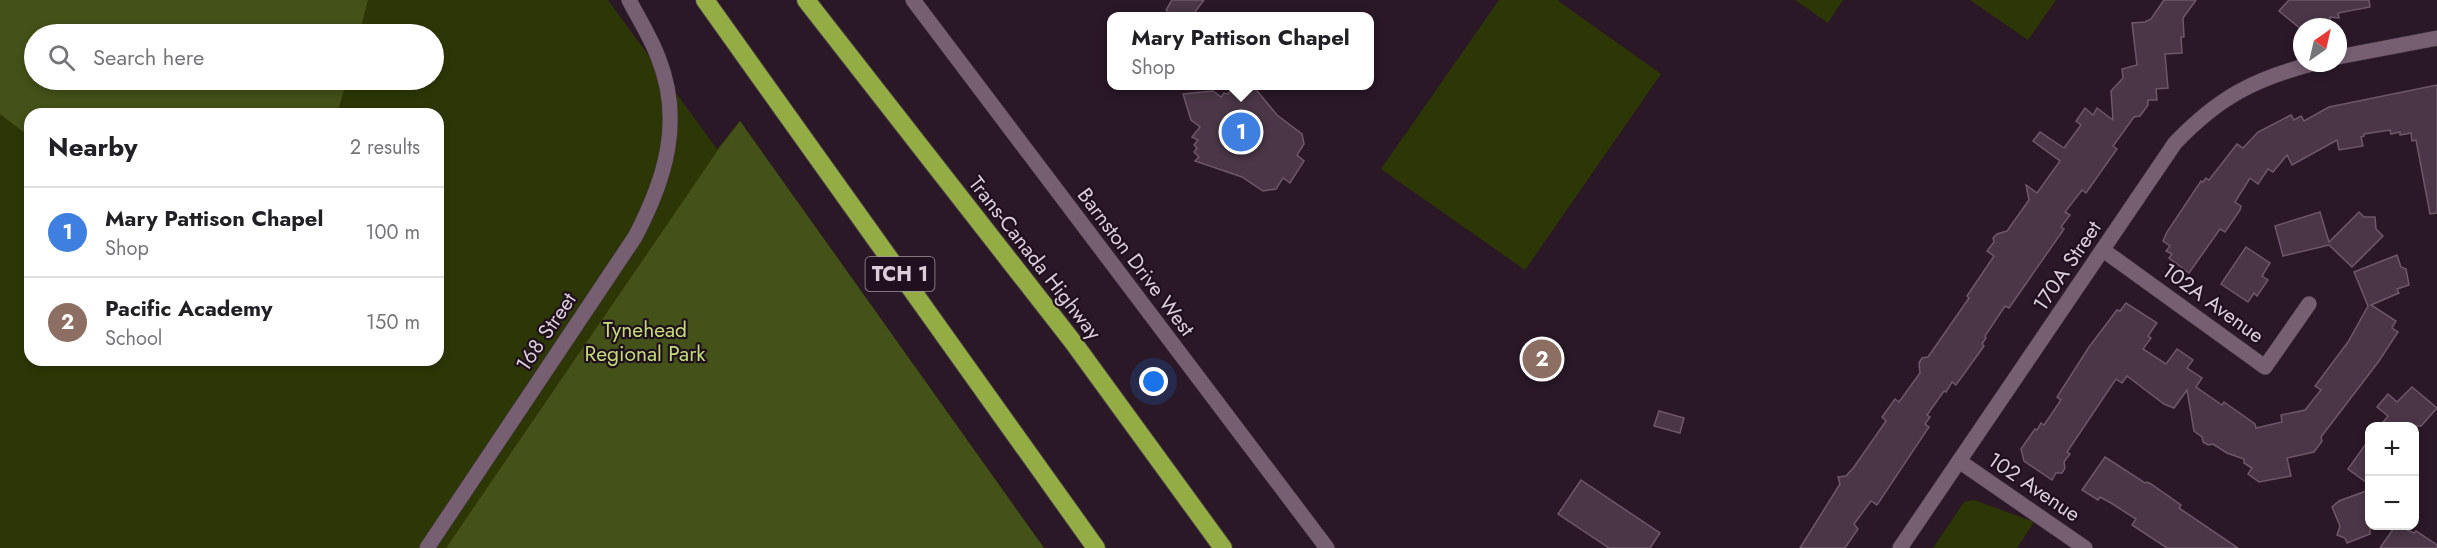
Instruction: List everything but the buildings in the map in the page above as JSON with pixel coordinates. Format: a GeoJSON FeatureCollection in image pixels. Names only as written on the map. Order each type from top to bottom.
{"type":"FeatureCollection","features":[{"type":"Feature","properties":{"kind":"highway","name":"TCH 1"},"geometry":{"type":"LineString","coordinates":[[705,0],[1096,548]]}},
{"type":"Feature","properties":{"kind":"highway","name":"Trans-Canada Highway"},"geometry":{"type":"LineString","coordinates":[[806,0],[1065,333],[1223,548]]}},
{"type":"Feature","properties":{"kind":"street","name":"168 Street"},"geometry":{"type":"LineString","coordinates":[[427,548],[635,237],[654,201],[665,163],[671,126],[669,95],[659,58],[630,0]]}},
{"type":"Feature","properties":{"kind":"street","name":"Barnston Drive West"},"geometry":{"type":"LineString","coordinates":[[913,0],[1327,548]]}},
{"type":"Feature","properties":{"kind":"street"},"geometry":{"type":"LineString","coordinates":[[2347,55],[2437,38]]}},
{"type":"Feature","properties":{"kind":"street","name":"170A Street"},"geometry":{"type":"LineString","coordinates":[[1900,548],[2175,143],[2218,102],[2248,85],[2293,69]]}},
{"type":"Feature","properties":{"kind":"street","name":"102A Avenue"},"geometry":{"type":"LineString","coordinates":[[2103,250],[2265,367],[2309,304]]}},
{"type":"Feature","properties":{"kind":"street","name":"102 Avenue"},"geometry":{"type":"LineString","coordinates":[[1959,461],[2085,548]]}},
{"type":"Feature","properties":{"kind":"green space","name":"Tynehead Regional Park"},"geometry":{"type":"Polygon","coordinates":[[[0,0],[608,0],[717,149],[740,121],[1044,548],[0,548],[0,0]]]}},
{"type":"Feature","properties":{"kind":"green space"},"geometry":{"type":"Polygon","coordinates":[[[0,0],[368,0],[362,24],[24,24],[24,90],[344,90],[339,108],[24,108],[24,132],[0,114],[0,0]]]}},
{"type":"Feature","properties":{"kind":"green space"},"geometry":{"type":"Polygon","coordinates":[[[1499,0],[1557,0],[1661,74],[1525,270],[1381,169],[1499,0]]]}},
{"type":"Feature","properties":{"kind":"green space"},"geometry":{"type":"Polygon","coordinates":[[[1795,0],[1843,0],[1828,23],[1795,0]]]}},
{"type":"Feature","properties":{"kind":"green space"},"geometry":{"type":"Polygon","coordinates":[[[1970,0],[2056,0],[2028,40],[1970,0]]]}},
{"type":"Feature","properties":{"kind":"green space"},"geometry":{"type":"Polygon","coordinates":[[[740,121],[1044,548],[446,548],[740,121]]]}},
{"type":"Feature","properties":{"kind":"green space"},"geometry":{"type":"Polygon","coordinates":[[[1974,500],[2034,522],[2017,548],[1933,548],[1964,502],[1974,500]]]}},
{"type":"Feature","properties":{"kind":"place","name":"Mary Pattison Chapel"},"geometry":{"type":"Point","coordinates":[1241,132]}},
{"type":"Feature","properties":{"kind":"place","name":"Pacific Academy"},"geometry":{"type":"Point","coordinates":[1542,359]}}]}
